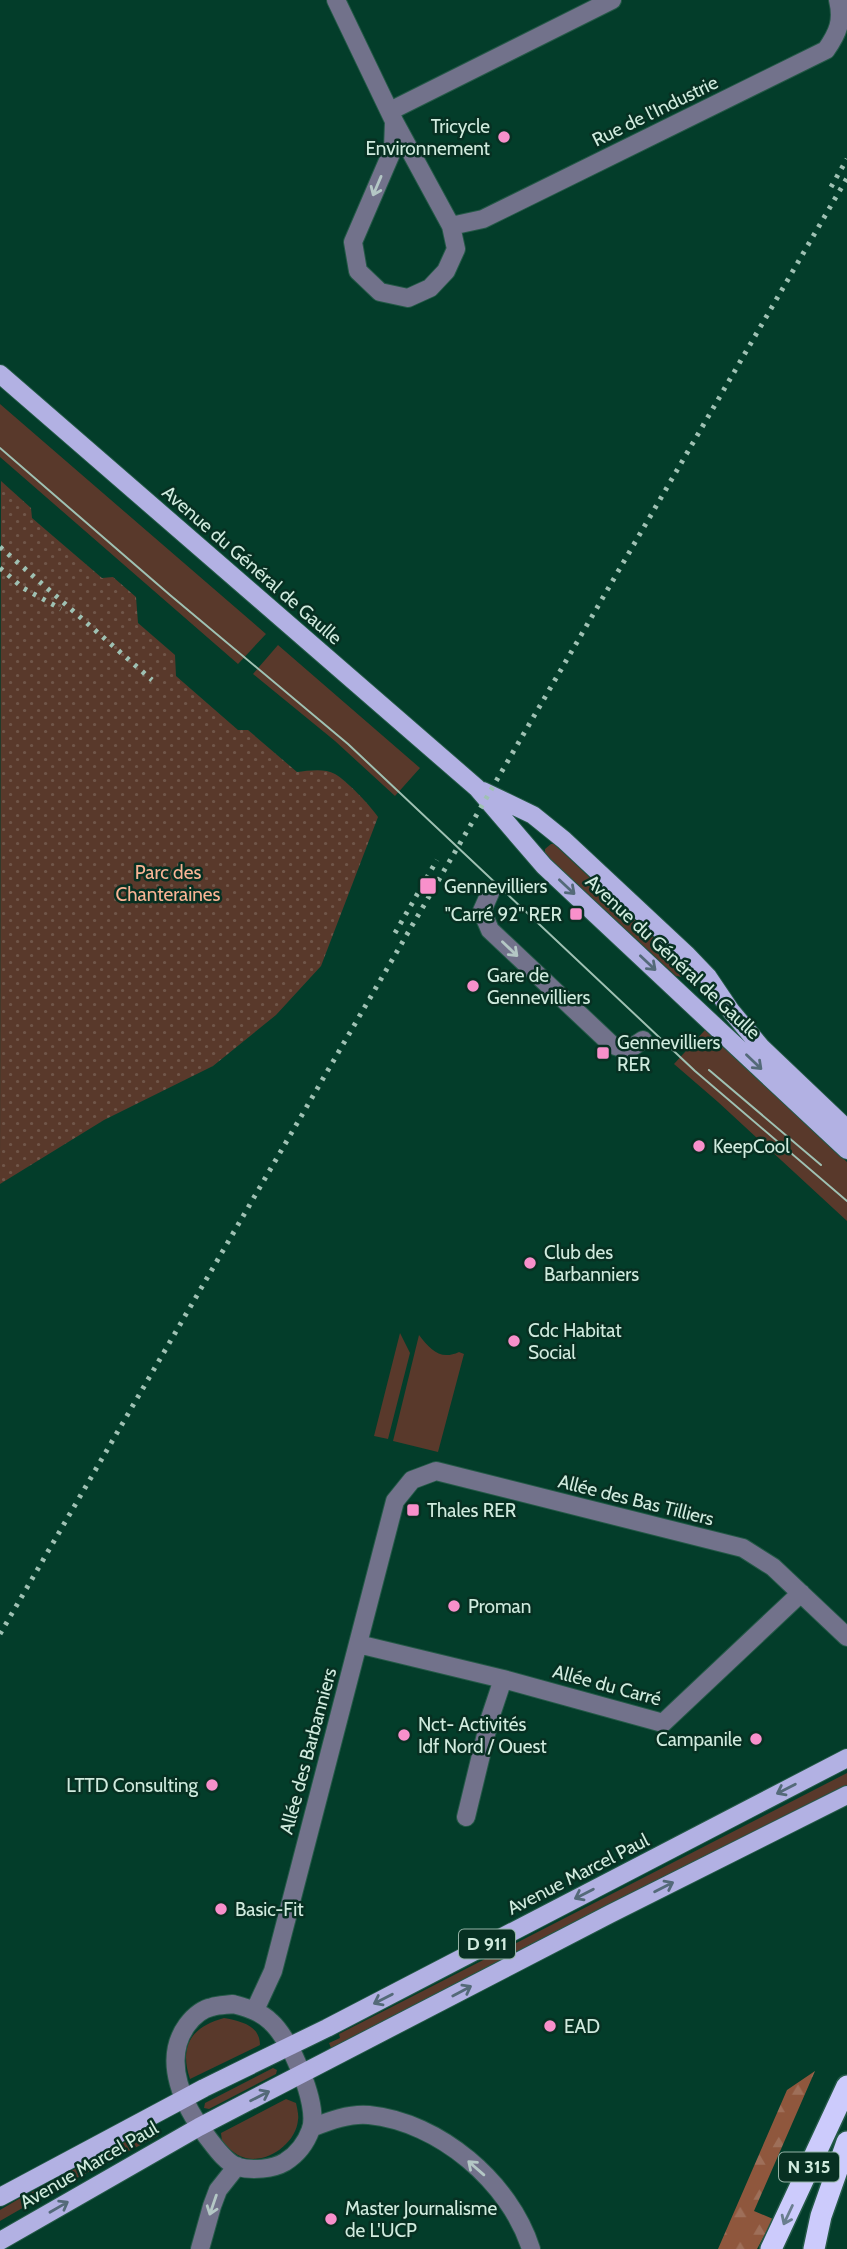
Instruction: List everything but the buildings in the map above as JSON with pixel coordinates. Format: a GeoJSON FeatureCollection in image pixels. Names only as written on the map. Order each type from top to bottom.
{"type":"FeatureCollection","features":[{"type":"Feature","properties":{"kind":"highway","name":"N 315"},"geometry":{"type":"LineString","coordinates":[[772,2249],[847,2086]]}},
{"type":"Feature","properties":{"kind":"highway","name":"N 315"},"geometry":{"type":"LineString","coordinates":[[814,2249],[821,2216],[847,2142]]}},
{"type":"Feature","properties":{"kind":"main road","name":"Avenue du Général de Gaulle"},"geometry":{"type":"LineString","coordinates":[[0,374],[477,788],[544,866],[847,1150]]}},
{"type":"Feature","properties":{"kind":"main road","name":"Avenue du Général de Gaulle"},"geometry":{"type":"LineString","coordinates":[[477,788],[521,808],[545,823],[677,945],[708,977],[731,1011],[761,1047],[847,1129]]}},
{"type":"Feature","properties":{"kind":"main road"},"geometry":{"type":"LineString","coordinates":[[526,846],[545,823]]}},
{"type":"Feature","properties":{"kind":"main road"},"geometry":{"type":"LineString","coordinates":[[687,999],[708,977]]}},
{"type":"Feature","properties":{"kind":"main road","name":"Avenue Marcel Paul"},"geometry":{"type":"LineString","coordinates":[[0,2197],[108,2137],[847,1758]]}},
{"type":"Feature","properties":{"kind":"main road","name":"Avenue Marcel Paul"},"geometry":{"type":"LineString","coordinates":[[0,2241],[199,2127],[610,1914],[847,1795]]}},
{"type":"Feature","properties":{"kind":"street"},"geometry":{"type":"LineString","coordinates":[[337,0],[392,116],[451,226],[456,249],[446,271],[430,288],[408,298],[380,292],[358,271],[353,242],[393,149],[392,116]]}},
{"type":"Feature","properties":{"kind":"street"},"geometry":{"type":"LineString","coordinates":[[392,116],[612,0]]}},
{"type":"Feature","properties":{"kind":"street","name":"Rue de l'Industrie"},"geometry":{"type":"LineString","coordinates":[[451,226],[483,219],[826,50],[837,34],[841,14],[838,0]]}},
{"type":"Feature","properties":{"kind":"street"},"geometry":{"type":"LineString","coordinates":[[490,893],[482,911],[490,929],[512,952],[612,1045],[628,1050],[643,1040]]}},
{"type":"Feature","properties":{"kind":"street","name":"Allée des Bas Tilliers"},"geometry":{"type":"LineString","coordinates":[[395,1500],[412,1480],[436,1471],[743,1548],[773,1567],[847,1637]]}},
{"type":"Feature","properties":{"kind":"street","name":"Allée des Barbanniers"},"geometry":{"type":"LineString","coordinates":[[255,2010],[273,1971],[395,1500]]}},
{"type":"Feature","properties":{"kind":"street","name":"Allée du Carré"},"geometry":{"type":"LineString","coordinates":[[358,1644],[503,1679],[663,1723],[801,1594]]}},
{"type":"Feature","properties":{"kind":"street"},"geometry":{"type":"LineString","coordinates":[[466,1817],[490,1718],[503,1679]]}},
{"type":"Feature","properties":{"kind":"street"},"geometry":{"type":"LineString","coordinates":[[233,2004],[255,2010],[271,2021],[290,2046],[312,2110],[311,2127],[300,2151],[282,2164],[260,2169],[237,2166],[217,2150],[199,2127],[184,2099],[175,2067],[175,2051],[181,2034],[192,2017],[209,2007],[233,2004]]}},
{"type":"Feature","properties":{"kind":"street"},"geometry":{"type":"LineString","coordinates":[[311,2127],[338,2118],[366,2114],[405,2121],[435,2136],[501,2192],[519,2220],[531,2249]]}},
{"type":"Feature","properties":{"kind":"street"},"geometry":{"type":"LineString","coordinates":[[200,2249],[218,2190],[237,2166]]}},
{"type":"Feature","properties":{"kind":"green space"},"geometry":{"type":"Polygon","coordinates":[[[0,404],[266,634],[238,664],[0,457],[0,404]]]}},
{"type":"Feature","properties":{"kind":"green space","name":"Parc des Chanteraines"},"geometry":{"type":"Polygon","coordinates":[[[1,481],[31,508],[32,518],[102,578],[113,577],[136,597],[138,623],[175,655],[176,676],[238,730],[248,730],[297,772],[326,771],[340,777],[378,817],[321,966],[276,1015],[213,1066],[104,1120],[0,1184],[1,481]]]}},
{"type":"Feature","properties":{"kind":"green space"},"geometry":{"type":"Polygon","coordinates":[[[278,645],[420,768],[395,796],[335,741],[253,674],[278,645]]]}},
{"type":"Feature","properties":{"kind":"green space"},"geometry":{"type":"Polygon","coordinates":[[[551,844],[685,967],[686,973],[682,977],[676,976],[545,855],[545,849],[551,844]]]}},
{"type":"Feature","properties":{"kind":"green space"},"geometry":{"type":"Polygon","coordinates":[[[705,1030],[847,1162],[847,1221],[674,1064],[705,1030]]]}},
{"type":"Feature","properties":{"kind":"green space"},"geometry":{"type":"Polygon","coordinates":[[[400,1333],[410,1353],[388,1439],[374,1436],[400,1333]]]}},
{"type":"Feature","properties":{"kind":"green space"},"geometry":{"type":"Polygon","coordinates":[[[419,1335],[436,1352],[446,1355],[459,1352],[464,1354],[438,1452],[393,1441],[419,1335]]]}},
{"type":"Feature","properties":{"kind":"green space"},"geometry":{"type":"Polygon","coordinates":[[[847,1773],[847,1785],[331,2048],[329,2043],[340,2038],[339,2034],[847,1773]]]}},
{"type":"Feature","properties":{"kind":"green space"},"geometry":{"type":"Polygon","coordinates":[[[224,2018],[253,2028],[260,2045],[190,2079],[186,2057],[190,2039],[203,2027],[224,2018]]]}},
{"type":"Feature","properties":{"kind":"green space"},"geometry":{"type":"Polygon","coordinates":[[[273,2068],[277,2070],[276,2074],[209,2109],[204,2108],[205,2103],[273,2068]]]}},
{"type":"Feature","properties":{"kind":"green space"},"geometry":{"type":"Polygon","coordinates":[[[815,2071],[754,2211],[773,2219],[757,2249],[718,2249],[787,2090],[815,2071]]]}},
{"type":"Feature","properties":{"kind":"green space"},"geometry":{"type":"Polygon","coordinates":[[[286,2099],[296,2103],[298,2120],[291,2138],[277,2152],[258,2159],[249,2159],[237,2155],[222,2142],[221,2133],[286,2099]]]}},
{"type":"Feature","properties":{"kind":"green space"},"geometry":{"type":"Polygon","coordinates":[[[155,2126],[158,2136],[0,2221],[0,2210],[155,2126]]]}},
{"type":"Feature","properties":{"kind":"tram line"},"geometry":{"type":"LineString","coordinates":[[0,448],[348,744],[695,1071],[847,1201]]}},
{"type":"Feature","properties":{"kind":"tram line"},"geometry":{"type":"LineString","coordinates":[[709,1070],[821,1165]]}},
{"type":"Feature","properties":{"kind":"railway"},"geometry":{"type":"LineString","coordinates":[[831,187],[847,159]]}},
{"type":"Feature","properties":{"kind":"railway"},"geometry":{"type":"LineString","coordinates":[[0,1634],[847,178]]}},
{"type":"Feature","properties":{"kind":"railway"},"geometry":{"type":"LineString","coordinates":[[0,547],[152,680]]}},
{"type":"Feature","properties":{"kind":"railway"},"geometry":{"type":"LineString","coordinates":[[0,568],[23,588],[61,609]]}},
{"type":"Feature","properties":{"kind":"railway"},"geometry":{"type":"LineString","coordinates":[[395,933],[437,860]]}},
{"type":"Feature","properties":{"kind":"place","name":"Tricycle Environnement"},"geometry":{"type":"Point","coordinates":[504,137]}},
{"type":"Feature","properties":{"kind":"place","name":"Gennevilliers"},"geometry":{"type":"Point","coordinates":[428,886]}},
{"type":"Feature","properties":{"kind":"place","name":"\"Carré 92\" RER"},"geometry":{"type":"Point","coordinates":[576,914]}},
{"type":"Feature","properties":{"kind":"place","name":"Gare de Gennevilliers"},"geometry":{"type":"Point","coordinates":[473,986]}},
{"type":"Feature","properties":{"kind":"place","name":"Gennevilliers RER"},"geometry":{"type":"Point","coordinates":[603,1053]}},
{"type":"Feature","properties":{"kind":"place","name":"KeepCool"},"geometry":{"type":"Point","coordinates":[699,1146]}},
{"type":"Feature","properties":{"kind":"place","name":"Club des Barbanniers"},"geometry":{"type":"Point","coordinates":[530,1263]}},
{"type":"Feature","properties":{"kind":"place","name":"Cdc Habitat Social"},"geometry":{"type":"Point","coordinates":[514,1341]}},
{"type":"Feature","properties":{"kind":"place","name":"Thales RER"},"geometry":{"type":"Point","coordinates":[413,1510]}},
{"type":"Feature","properties":{"kind":"place","name":"Proman"},"geometry":{"type":"Point","coordinates":[454,1606]}},
{"type":"Feature","properties":{"kind":"place","name":"Nct- Activités Idf Nord / Ouest"},"geometry":{"type":"Point","coordinates":[404,1735]}},
{"type":"Feature","properties":{"kind":"place","name":"Campanile"},"geometry":{"type":"Point","coordinates":[756,1739]}},
{"type":"Feature","properties":{"kind":"place","name":"LTTD Consulting"},"geometry":{"type":"Point","coordinates":[212,1785]}},
{"type":"Feature","properties":{"kind":"place","name":"Basic-Fit"},"geometry":{"type":"Point","coordinates":[221,1909]}},
{"type":"Feature","properties":{"kind":"place","name":"EAD"},"geometry":{"type":"Point","coordinates":[550,2026]}},
{"type":"Feature","properties":{"kind":"place","name":"Master Journalisme de L'UCP"},"geometry":{"type":"Point","coordinates":[331,2219]}}]}
